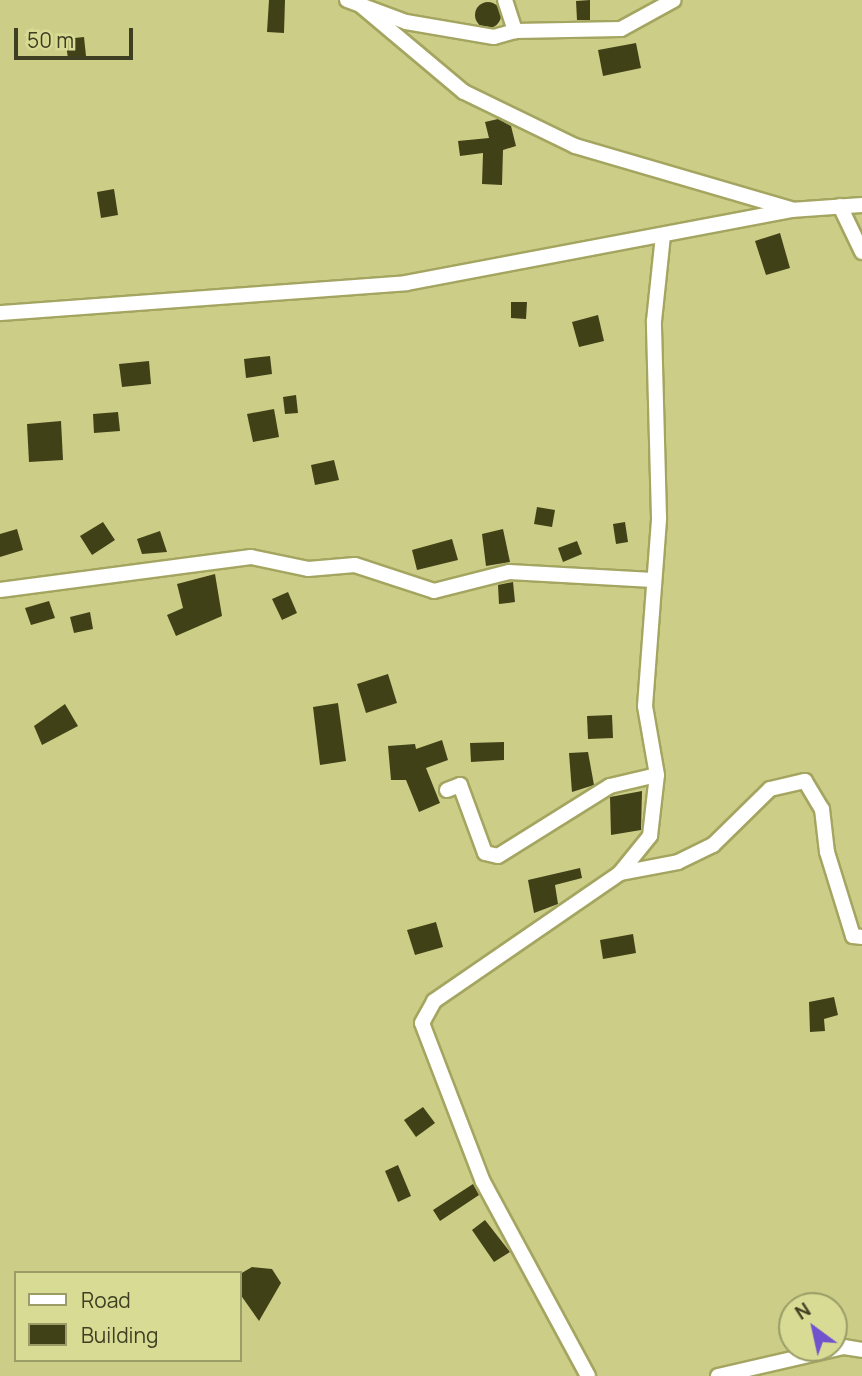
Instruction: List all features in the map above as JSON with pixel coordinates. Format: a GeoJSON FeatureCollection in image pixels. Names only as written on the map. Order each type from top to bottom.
{"type":"FeatureCollection","features":[{"type":"Feature","properties":{"kind":"street"},"geometry":{"type":"LineString","coordinates":[[505,0],[515,31]]}},
{"type":"Feature","properties":{"kind":"street"},"geometry":{"type":"LineString","coordinates":[[353,2],[472,37],[515,31],[621,29],[674,0]]}},
{"type":"Feature","properties":{"kind":"street"},"geometry":{"type":"LineString","coordinates":[[353,2],[464,92],[575,146],[791,210]]}},
{"type":"Feature","properties":{"kind":"street"},"geometry":{"type":"LineString","coordinates":[[0,313],[406,284],[791,210],[862,205]]}},
{"type":"Feature","properties":{"kind":"street"},"geometry":{"type":"LineString","coordinates":[[840,206],[862,252]]}},
{"type":"Feature","properties":{"kind":"street"},"geometry":{"type":"LineString","coordinates":[[589,1376],[483,1182],[422,1023],[434,1001],[620,873],[650,836],[657,775],[645,706],[659,518],[654,321],[663,236]]}},
{"type":"Feature","properties":{"kind":"street"},"geometry":{"type":"LineString","coordinates":[[0,590],[251,557],[308,569],[355,565],[434,591],[509,572],[653,580]]}},
{"type":"Feature","properties":{"kind":"street"},"geometry":{"type":"LineString","coordinates":[[447,789],[460,785],[485,853],[498,856],[610,786],[657,775]]}},
{"type":"Feature","properties":{"kind":"street"},"geometry":{"type":"LineString","coordinates":[[620,873],[678,862],[713,845],[770,789],[805,781],[822,809],[827,852],[853,936],[862,937]]}},
{"type":"Feature","properties":{"kind":"street"},"geometry":{"type":"LineString","coordinates":[[718,1376],[844,1347],[862,1350]]}},
{"type":"Feature","properties":{"kind":"building"},"geometry":{"type":"Polygon","coordinates":[[[269,0],[285,0],[284,33],[267,32],[269,0]]]}},
{"type":"Feature","properties":{"kind":"building"},"geometry":{"type":"Polygon","coordinates":[[[590,0],[590,20],[577,20],[576,1],[590,0]]]}},
{"type":"Feature","properties":{"kind":"building"},"geometry":{"type":"Polygon","coordinates":[[[488,2],[497,6],[501,15],[497,24],[488,28],[479,24],[475,15],[479,6],[488,2]]]}},
{"type":"Feature","properties":{"kind":"building"},"geometry":{"type":"Polygon","coordinates":[[[84,37],[86,56],[68,58],[65,39],[84,37]]]}},
{"type":"Feature","properties":{"kind":"building"},"geometry":{"type":"Polygon","coordinates":[[[636,43],[641,68],[603,76],[598,50],[636,43]]]}},
{"type":"Feature","properties":{"kind":"building"},"geometry":{"type":"Polygon","coordinates":[[[498,119],[511,126],[516,146],[503,150],[502,185],[482,184],[483,153],[460,156],[458,141],[489,138],[485,122],[498,119]]]}},
{"type":"Feature","properties":{"kind":"building"},"geometry":{"type":"Polygon","coordinates":[[[114,189],[118,215],[101,218],[97,192],[114,189]]]}},
{"type":"Feature","properties":{"kind":"building"},"geometry":{"type":"Polygon","coordinates":[[[780,233],[790,268],[766,275],[755,241],[780,233]]]}},
{"type":"Feature","properties":{"kind":"building"},"geometry":{"type":"Polygon","coordinates":[[[511,302],[527,302],[526,319],[511,318],[511,302]]]}},
{"type":"Feature","properties":{"kind":"building"},"geometry":{"type":"Polygon","coordinates":[[[598,315],[604,341],[579,347],[572,322],[598,315]]]}},
{"type":"Feature","properties":{"kind":"building"},"geometry":{"type":"Polygon","coordinates":[[[270,356],[272,374],[246,378],[244,359],[270,356]]]}},
{"type":"Feature","properties":{"kind":"building"},"geometry":{"type":"Polygon","coordinates":[[[149,361],[151,384],[122,387],[119,364],[149,361]]]}},
{"type":"Feature","properties":{"kind":"building"},"geometry":{"type":"Polygon","coordinates":[[[296,395],[298,413],[285,414],[283,397],[296,395]]]}},
{"type":"Feature","properties":{"kind":"building"},"geometry":{"type":"Polygon","coordinates":[[[274,409],[279,437],[253,442],[247,414],[274,409]]]}},
{"type":"Feature","properties":{"kind":"building"},"geometry":{"type":"Polygon","coordinates":[[[118,412],[120,431],[94,433],[93,414],[118,412]]]}},
{"type":"Feature","properties":{"kind":"building"},"geometry":{"type":"Polygon","coordinates":[[[61,421],[63,460],[29,462],[27,424],[61,421]]]}},
{"type":"Feature","properties":{"kind":"building"},"geometry":{"type":"Polygon","coordinates":[[[334,460],[339,480],[315,485],[311,465],[334,460]]]}},
{"type":"Feature","properties":{"kind":"building"},"geometry":{"type":"Polygon","coordinates":[[[537,507],[555,510],[552,527],[534,524],[537,507]]]}},
{"type":"Feature","properties":{"kind":"building"},"geometry":{"type":"Polygon","coordinates":[[[103,522],[115,540],[92,555],[80,536],[103,522]]]}},
{"type":"Feature","properties":{"kind":"building"},"geometry":{"type":"Polygon","coordinates":[[[625,522],[628,542],[616,544],[613,524],[625,522]]]}},
{"type":"Feature","properties":{"kind":"building"},"geometry":{"type":"Polygon","coordinates":[[[17,529],[23,550],[0,557],[0,534],[17,529]]]}},
{"type":"Feature","properties":{"kind":"building"},"geometry":{"type":"Polygon","coordinates":[[[503,529],[510,562],[486,566],[482,534],[503,529]]]}},
{"type":"Feature","properties":{"kind":"building"},"geometry":{"type":"Polygon","coordinates":[[[160,531],[167,552],[142,554],[137,539],[160,531]]]}},
{"type":"Feature","properties":{"kind":"building"},"geometry":{"type":"Polygon","coordinates":[[[452,539],[458,560],[417,570],[412,550],[452,539]]]}},
{"type":"Feature","properties":{"kind":"building"},"geometry":{"type":"Polygon","coordinates":[[[577,541],[582,554],[563,562],[558,548],[577,541]]]}},
{"type":"Feature","properties":{"kind":"building"},"geometry":{"type":"Polygon","coordinates":[[[215,574],[222,616],[176,636],[167,615],[183,608],[177,584],[215,574]]]}},
{"type":"Feature","properties":{"kind":"building"},"geometry":{"type":"Polygon","coordinates":[[[513,582],[515,602],[499,604],[498,585],[513,582]]]}},
{"type":"Feature","properties":{"kind":"building"},"geometry":{"type":"Polygon","coordinates":[[[288,592],[297,613],[282,620],[272,599],[288,592]]]}},
{"type":"Feature","properties":{"kind":"building"},"geometry":{"type":"Polygon","coordinates":[[[49,601],[55,618],[31,625],[25,608],[49,601]]]}},
{"type":"Feature","properties":{"kind":"building"},"geometry":{"type":"Polygon","coordinates":[[[90,612],[93,629],[74,633],[70,617],[90,612]]]}},
{"type":"Feature","properties":{"kind":"building"},"geometry":{"type":"Polygon","coordinates":[[[388,674],[397,703],[366,713],[357,684],[388,674]]]}},
{"type":"Feature","properties":{"kind":"building"},"geometry":{"type":"Polygon","coordinates":[[[338,703],[346,761],[320,765],[313,707],[338,703]]]}},
{"type":"Feature","properties":{"kind":"building"},"geometry":{"type":"Polygon","coordinates":[[[65,704],[78,726],[42,745],[34,726],[65,704]]]}},
{"type":"Feature","properties":{"kind":"building"},"geometry":{"type":"Polygon","coordinates":[[[612,715],[613,738],[588,739],[587,716],[612,715]]]}},
{"type":"Feature","properties":{"kind":"building"},"geometry":{"type":"Polygon","coordinates":[[[442,740],[448,760],[426,768],[440,803],[419,812],[406,780],[391,780],[388,746],[415,744],[416,749],[442,740]]]}},
{"type":"Feature","properties":{"kind":"building"},"geometry":{"type":"Polygon","coordinates":[[[504,742],[504,760],[471,762],[470,743],[504,742]]]}},
{"type":"Feature","properties":{"kind":"building"},"geometry":{"type":"Polygon","coordinates":[[[588,752],[594,785],[572,792],[569,753],[588,752]]]}},
{"type":"Feature","properties":{"kind":"building"},"geometry":{"type":"Polygon","coordinates":[[[642,791],[641,830],[611,835],[610,797],[642,791]]]}},
{"type":"Feature","properties":{"kind":"building"},"geometry":{"type":"Polygon","coordinates":[[[580,868],[582,878],[555,885],[558,904],[534,913],[528,880],[580,868]]]}},
{"type":"Feature","properties":{"kind":"building"},"geometry":{"type":"Polygon","coordinates":[[[436,922],[443,947],[415,955],[407,930],[436,922]]]}},
{"type":"Feature","properties":{"kind":"building"},"geometry":{"type":"Polygon","coordinates":[[[633,934],[636,953],[603,959],[600,940],[633,934]]]}},
{"type":"Feature","properties":{"kind":"building"},"geometry":{"type":"Polygon","coordinates":[[[834,997],[838,1015],[824,1019],[825,1031],[810,1032],[809,1002],[834,997]]]}},
{"type":"Feature","properties":{"kind":"building"},"geometry":{"type":"Polygon","coordinates":[[[423,1107],[435,1123],[416,1137],[404,1120],[423,1107]]]}},
{"type":"Feature","properties":{"kind":"building"},"geometry":{"type":"Polygon","coordinates":[[[398,1165],[411,1196],[398,1202],[385,1171],[398,1165]]]}},
{"type":"Feature","properties":{"kind":"building"},"geometry":{"type":"Polygon","coordinates":[[[473,1184],[479,1195],[440,1221],[433,1210],[473,1184]]]}},
{"type":"Feature","properties":{"kind":"building"},"geometry":{"type":"Polygon","coordinates":[[[485,1220],[510,1252],[494,1262],[472,1230],[485,1220]]]}},
{"type":"Feature","properties":{"kind":"building"},"geometry":{"type":"Polygon","coordinates":[[[252,1267],[272,1269],[281,1283],[259,1321],[242,1297],[242,1273],[252,1267]]]}}]}
